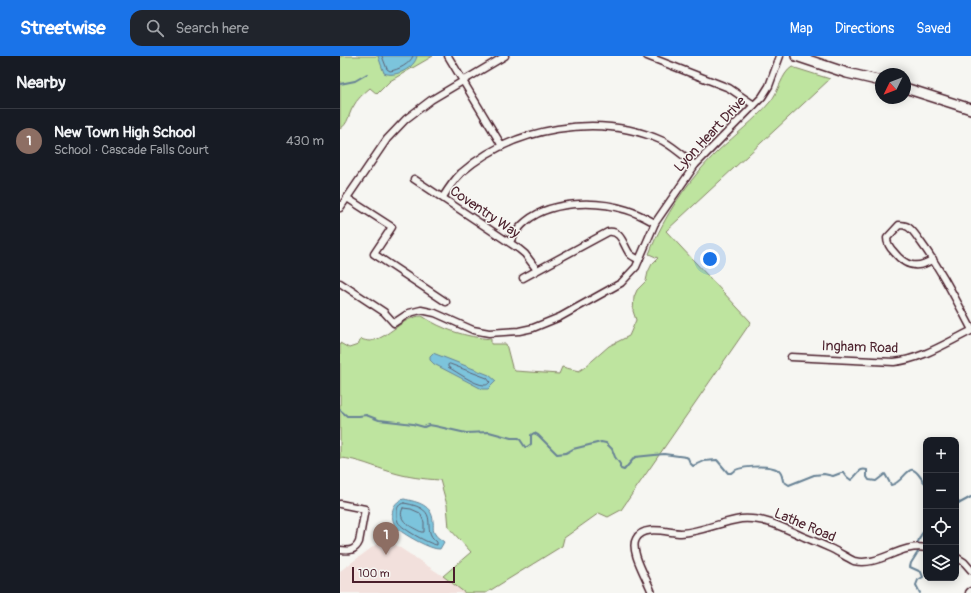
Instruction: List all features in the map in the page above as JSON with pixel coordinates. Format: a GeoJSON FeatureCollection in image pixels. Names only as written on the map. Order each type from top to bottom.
{"type":"FeatureCollection","features":[{"type":"Feature","properties":{"kind":"main road"},"geometry":{"type":"LineString","coordinates":[[796,56],[848,73],[875,80]]}},
{"type":"Feature","properties":{"kind":"main road"},"geometry":{"type":"LineString","coordinates":[[911,90],[971,109]]}},
{"type":"Feature","properties":{"kind":"street"},"geometry":{"type":"LineString","coordinates":[[448,56],[502,146]]}},
{"type":"Feature","properties":{"kind":"street"},"geometry":{"type":"LineString","coordinates":[[340,208],[387,138],[417,109],[505,56]]}},
{"type":"Feature","properties":{"kind":"street"},"geometry":{"type":"LineString","coordinates":[[647,56],[729,88],[754,105]]}},
{"type":"Feature","properties":{"kind":"street","name":"Lyon Heart Drive"},"geometry":{"type":"LineString","coordinates":[[340,283],[384,312],[394,323],[409,314],[421,310],[435,313],[473,330],[489,333],[519,331],[533,328],[560,317],[621,283],[630,275],[639,260],[655,223],[694,165],[754,105],[769,86],[780,56]]}},
{"type":"Feature","properties":{"kind":"street"},"geometry":{"type":"LineString","coordinates":[[442,197],[461,174],[502,146],[547,131],[578,127],[609,128],[643,134],[664,142],[694,165]]}},
{"type":"Feature","properties":{"kind":"street","name":"Coventry Way"},"geometry":{"type":"LineString","coordinates":[[414,179],[510,242],[525,254],[537,270]]}},
{"type":"Feature","properties":{"kind":"street"},"geometry":{"type":"LineString","coordinates":[[347,198],[392,227],[374,254],[446,302]]}},
{"type":"Feature","properties":{"kind":"street"},"geometry":{"type":"LineString","coordinates":[[510,242],[516,231],[531,218],[556,207],[586,203],[615,206],[639,214],[655,223]]}},
{"type":"Feature","properties":{"kind":"street"},"geometry":{"type":"LineString","coordinates":[[933,259],[922,265],[917,266],[908,264],[899,258],[890,248],[887,238],[899,225],[907,226],[911,229],[933,259],[971,328]]}},
{"type":"Feature","properties":{"kind":"street"},"geometry":{"type":"LineString","coordinates":[[522,278],[603,234],[612,231],[619,235],[630,254],[639,260]]}},
{"type":"Feature","properties":{"kind":"street","name":"Ingham Road"},"geometry":{"type":"LineString","coordinates":[[791,357],[894,362],[903,361],[918,356],[971,331]]}},
{"type":"Feature","properties":{"kind":"street"},"geometry":{"type":"LineString","coordinates":[[340,504],[365,509],[357,547],[352,551],[340,550]]}},
{"type":"Feature","properties":{"kind":"street","name":"Lathe Road"},"geometry":{"type":"LineString","coordinates":[[652,593],[641,568],[634,544],[636,538],[641,533],[648,531],[656,530],[680,533],[693,532],[741,519],[755,519],[783,526],[849,558],[862,562],[881,559],[904,549],[915,547],[923,548]]}},
{"type":"Feature","properties":{"kind":"street"},"geometry":{"type":"LineString","coordinates":[[959,559],[971,570]]}},
{"type":"Feature","properties":{"kind":"shaded area"},"geometry":{"type":"Polygon","coordinates":[[[385,538],[443,576],[465,593],[340,593],[340,571],[385,538]]]}},
{"type":"Feature","properties":{"kind":"green space"},"geometry":{"type":"Polygon","coordinates":[[[340,56],[433,56],[390,81],[377,94],[370,88],[356,102],[351,110],[347,122],[340,129],[340,56]]]}},
{"type":"Feature","properties":{"kind":"green space"},"geometry":{"type":"Polygon","coordinates":[[[792,67],[830,79],[666,231],[751,322],[621,510],[608,517],[599,513],[564,538],[562,546],[486,593],[465,593],[443,576],[471,552],[449,528],[447,505],[440,480],[403,475],[360,462],[340,458],[340,343],[349,348],[358,345],[361,339],[370,341],[377,339],[402,323],[415,317],[422,316],[446,329],[455,332],[473,337],[491,339],[491,344],[506,344],[512,367],[515,371],[559,374],[562,367],[579,371],[609,346],[629,336],[636,320],[633,311],[634,297],[637,290],[646,281],[652,264],[658,258],[649,254],[670,212],[687,186],[707,162],[770,102],[785,74],[792,67]]]}},
{"type":"Feature","properties":{"kind":"water"},"geometry":{"type":"Polygon","coordinates":[[[378,56],[417,56],[409,68],[399,73],[388,74],[384,73],[378,56]]]}},
{"type":"Feature","properties":{"kind":"water"},"geometry":{"type":"Polygon","coordinates":[[[433,353],[489,375],[496,381],[488,389],[482,389],[434,364],[430,360],[430,356],[433,353]]]}},
{"type":"Feature","properties":{"kind":"water"},"geometry":{"type":"Polygon","coordinates":[[[404,499],[419,503],[430,511],[434,532],[437,537],[444,542],[440,549],[436,549],[418,542],[401,532],[395,525],[392,512],[396,504],[404,499]]]}},
{"type":"Feature","properties":{"kind":"waterway"},"geometry":{"type":"LineString","coordinates":[[340,84],[355,81],[367,74]]}},
{"type":"Feature","properties":{"kind":"waterway"},"geometry":{"type":"LineString","coordinates":[[340,410],[347,416],[366,415],[379,420],[413,424],[424,427],[429,425],[466,433],[489,432],[511,438],[519,438],[525,447],[531,444],[531,435],[534,433],[538,435],[557,454],[566,453],[573,449],[601,442],[606,443],[612,449],[621,469],[624,470],[635,457],[664,454],[686,457],[693,466],[704,461],[717,460],[728,473],[746,467],[761,466],[774,468],[782,475],[783,481],[789,485],[814,475],[824,474],[833,476],[844,473],[851,480],[864,469],[867,470],[867,477],[869,480],[876,481],[885,474],[891,485],[898,482],[908,471],[911,470],[917,472],[923,480]]}},
{"type":"Feature","properties":{"kind":"waterway"},"geometry":{"type":"LineString","coordinates":[[959,502],[971,497]]}},
{"type":"Feature","properties":{"kind":"waterway"},"geometry":{"type":"LineString","coordinates":[[917,544],[923,532]]}},
{"type":"Feature","properties":{"kind":"waterway"},"geometry":{"type":"LineString","coordinates":[[918,552],[910,567],[921,572],[923,577],[918,580],[916,585],[920,593]]}},
{"type":"Feature","properties":{"kind":"place","name":"New Town High School"},"geometry":{"type":"Point","coordinates":[386,555]}}]}
